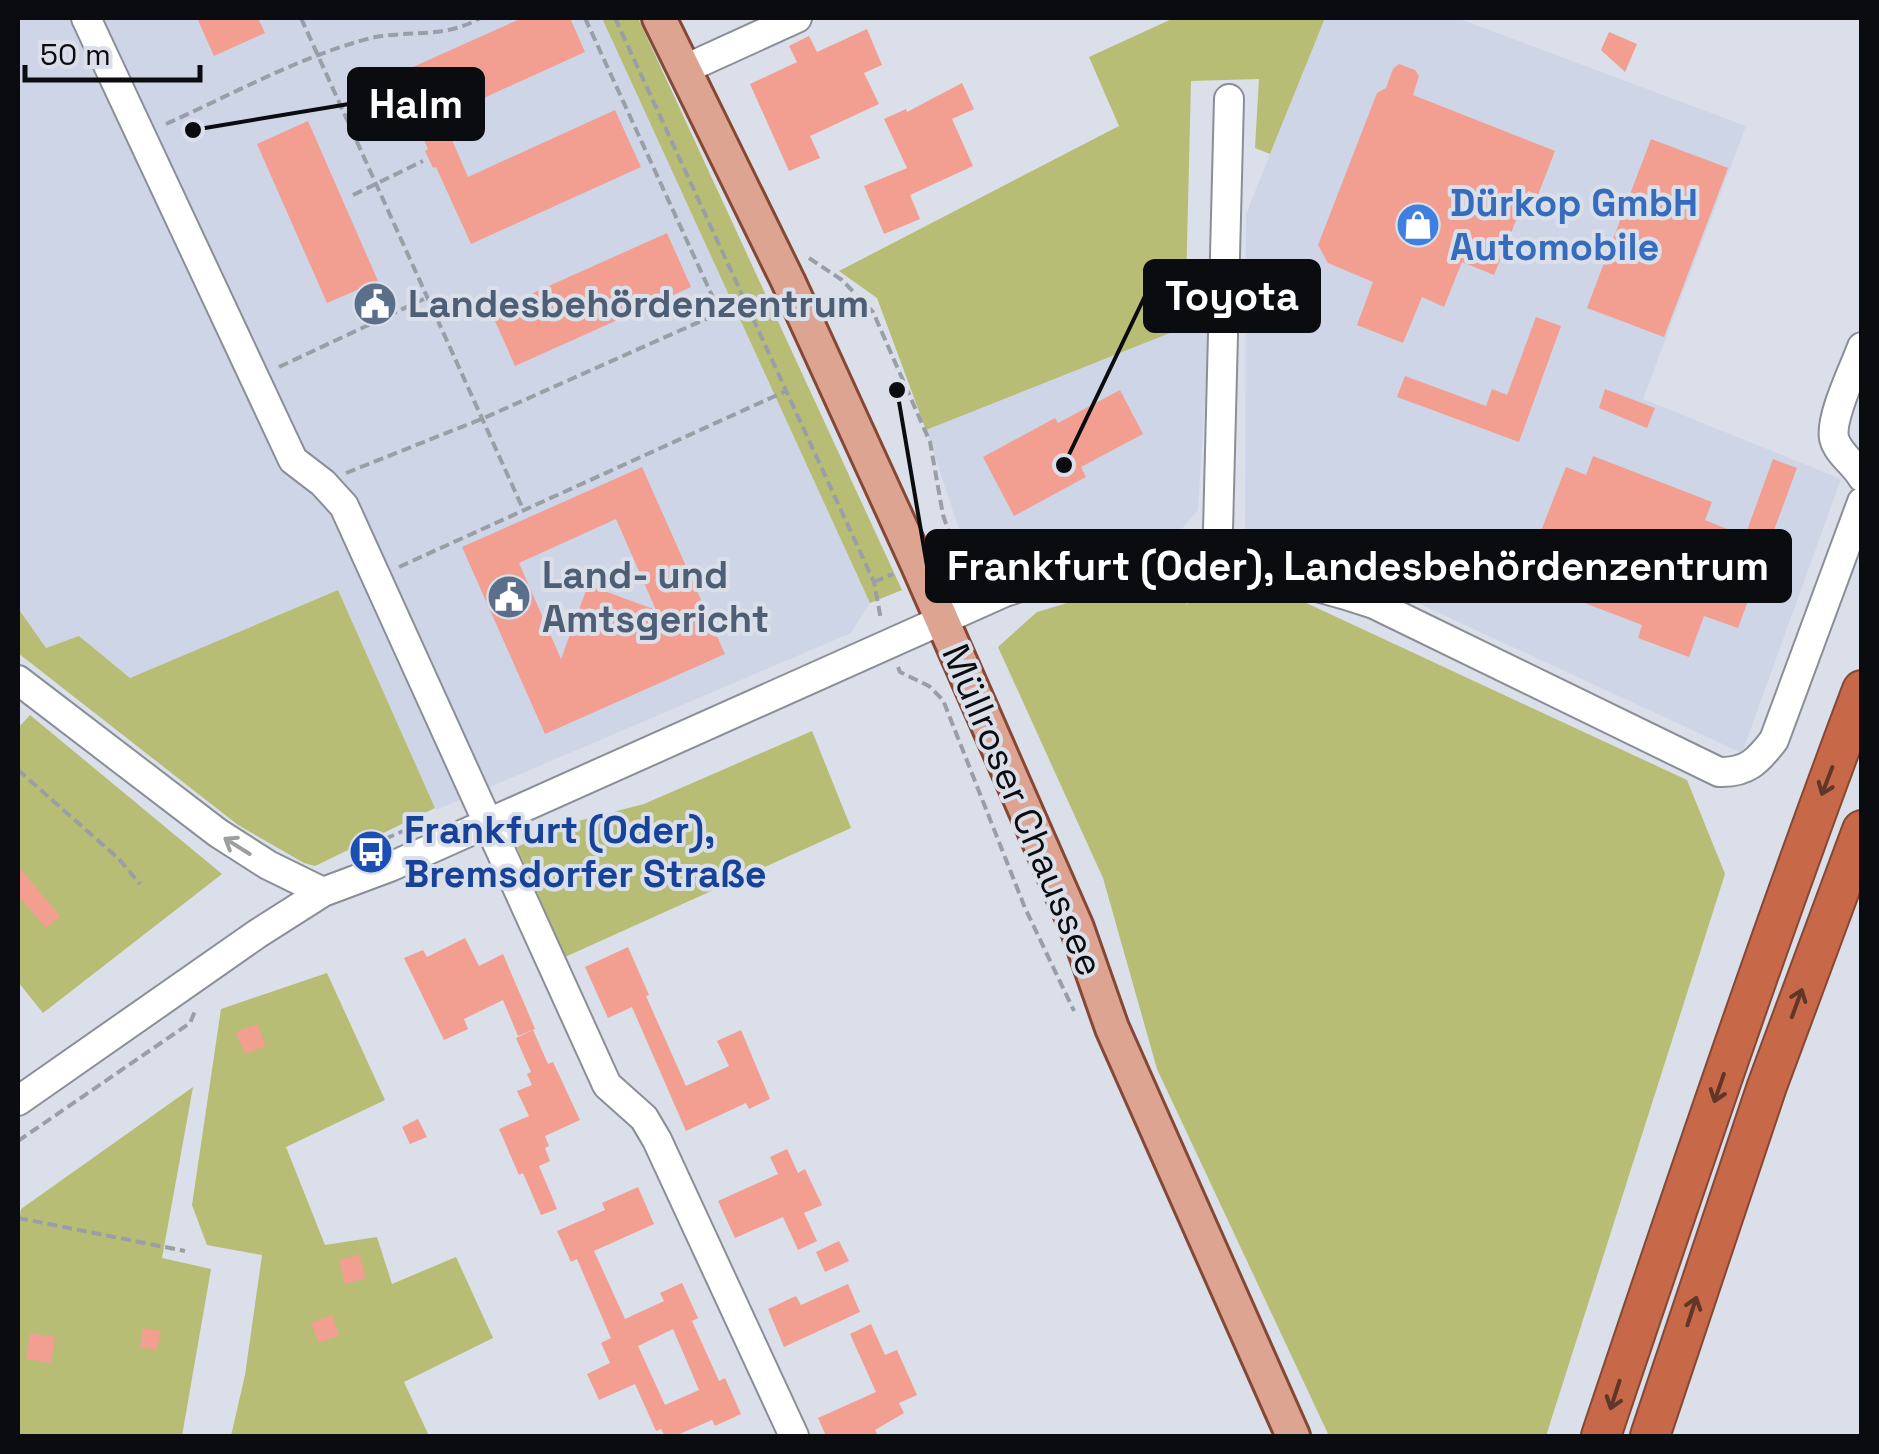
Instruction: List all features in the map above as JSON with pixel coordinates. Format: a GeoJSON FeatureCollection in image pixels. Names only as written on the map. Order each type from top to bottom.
{"type":"FeatureCollection","features":[{"type":"Feature","properties":{"kind":"highway"},"geometry":{"type":"LineString","coordinates":[[1601,1436],[1797,864],[1862,690]]}},
{"type":"Feature","properties":{"kind":"highway"},"geometry":{"type":"LineString","coordinates":[[1650,1436],[1766,1086],[1862,830]]}},
{"type":"Feature","properties":{"kind":"main road","name":"Müllroser Chaussee"},"geometry":{"type":"LineString","coordinates":[[664,20],[942,620],[1076,928],[1112,1028],[1294,1436]]}},
{"type":"Feature","properties":{"kind":"street"},"geometry":{"type":"LineString","coordinates":[[86,18],[293,460],[323,482],[344,506],[607,1084],[644,1118],[657,1140],[794,1436]]}},
{"type":"Feature","properties":{"kind":"street"},"geometry":{"type":"LineString","coordinates":[[685,70],[797,18]]}},
{"type":"Feature","properties":{"kind":"street"},"geometry":{"type":"LineString","coordinates":[[1217,569],[1229,99]]}},
{"type":"Feature","properties":{"kind":"street"},"geometry":{"type":"LineString","coordinates":[[1862,348],[1838,410],[1834,436],[1841,452],[1862,477]]}},
{"type":"Feature","properties":{"kind":"street"},"geometry":{"type":"LineString","coordinates":[[18,1101],[323,892],[390,867],[1005,592],[1061,574],[1102,569],[1217,569],[1270,574],[1322,587],[1374,604],[1719,772],[1736,773],[1757,763],[1774,740],[1862,502]]}},
{"type":"Feature","properties":{"kind":"street"},"geometry":{"type":"LineString","coordinates":[[18,680],[218,833],[268,866],[323,892]]}},
{"type":"Feature","properties":{"kind":"path"},"geometry":{"type":"LineString","coordinates":[[301,18],[523,510]]}},
{"type":"Feature","properties":{"kind":"path"},"geometry":{"type":"LineString","coordinates":[[141,135],[318,56],[370,38],[425,35],[480,18]]}},
{"type":"Feature","properties":{"kind":"path"},"geometry":{"type":"LineString","coordinates":[[585,18],[720,312]]}},
{"type":"Feature","properties":{"kind":"path"},"geometry":{"type":"LineString","coordinates":[[615,18],[874,582]]}},
{"type":"Feature","properties":{"kind":"path"},"geometry":{"type":"LineString","coordinates":[[353,194],[423,161]]}},
{"type":"Feature","properties":{"kind":"path"},"geometry":{"type":"LineString","coordinates":[[809,258],[842,280],[873,312],[930,442],[954,548]]}},
{"type":"Feature","properties":{"kind":"path"},"geometry":{"type":"LineString","coordinates":[[255,378],[428,296]]}},
{"type":"Feature","properties":{"kind":"path"},"geometry":{"type":"LineString","coordinates":[[323,482],[484,418],[746,302]]}},
{"type":"Feature","properties":{"kind":"path"},"geometry":{"type":"LineString","coordinates":[[376,577],[788,391]]}},
{"type":"Feature","properties":{"kind":"path"},"geometry":{"type":"LineString","coordinates":[[18,770],[119,859],[140,884]]}},
{"type":"Feature","properties":{"kind":"path"},"geometry":{"type":"LineString","coordinates":[[18,1140],[190,1023],[199,999]]}},
{"type":"Feature","properties":{"kind":"path"},"geometry":{"type":"LineString","coordinates":[[18,1218],[185,1251]]}},
{"type":"Feature","properties":{"kind":"shaded area","name":"Landesbehördenzentrum"},"geometry":{"type":"Polygon","coordinates":[[[18,18],[603,18],[870,603],[851,633],[436,810],[338,590],[130,678],[79,637],[46,648],[18,608],[18,18]]]}},
{"type":"Feature","properties":{"kind":"shaded area"},"geometry":{"type":"Polygon","coordinates":[[[1325,18],[1457,18],[1746,126],[1643,399],[1841,479],[1742,753],[1376,584],[1245,538],[1246,214],[1325,18]]]}},
{"type":"Feature","properties":{"kind":"shaded area"},"geometry":{"type":"Polygon","coordinates":[[[1210,317],[1198,510],[1178,533],[1012,552],[981,561],[964,544],[926,430],[1210,317]]]}},
{"type":"Feature","properties":{"kind":"green space"},"geometry":{"type":"Polygon","coordinates":[[[602,18],[638,18],[902,590],[870,603],[602,18]]]}},
{"type":"Feature","properties":{"kind":"green space"},"geometry":{"type":"Polygon","coordinates":[[[1174,18],[1325,18],[1270,154],[1255,148],[1259,79],[1191,81],[1185,327],[926,430],[877,298],[839,271],[1119,126],[1089,57],[1174,18]]]}},
{"type":"Feature","properties":{"kind":"green space"},"geometry":{"type":"Polygon","coordinates":[[[338,590],[435,808],[315,866],[238,825],[18,653],[18,608],[46,648],[79,636],[130,678],[338,590]]]}},
{"type":"Feature","properties":{"kind":"green space"},"geometry":{"type":"Polygon","coordinates":[[[1158,591],[1188,604],[1190,594],[1302,601],[1687,780],[1725,874],[1546,1436],[1329,1436],[1157,1069],[1103,878],[998,647],[1037,612],[1101,593],[1158,591]]]}},
{"type":"Feature","properties":{"kind":"green space"},"geometry":{"type":"Polygon","coordinates":[[[30,715],[222,874],[43,1013],[18,982],[18,728],[30,715]]]}},
{"type":"Feature","properties":{"kind":"green space"},"geometry":{"type":"Polygon","coordinates":[[[812,731],[851,828],[565,957],[517,847],[559,826],[644,804],[812,731]]]}},
{"type":"Feature","properties":{"kind":"green space"},"geometry":{"type":"Polygon","coordinates":[[[327,973],[385,1100],[286,1147],[325,1245],[377,1237],[392,1284],[456,1257],[493,1338],[404,1382],[429,1436],[231,1436],[245,1375],[262,1255],[207,1245],[192,1205],[221,1009],[327,973]]]}},
{"type":"Feature","properties":{"kind":"green space"},"geometry":{"type":"Polygon","coordinates":[[[193,1087],[162,1258],[211,1269],[182,1436],[18,1436],[21,1209],[193,1087]]]}},
{"type":"Feature","properties":{"kind":"building"},"geometry":{"type":"Polygon","coordinates":[[[197,18],[258,18],[265,33],[214,56],[197,18]]]}},
{"type":"Feature","properties":{"kind":"building"},"geometry":{"type":"Polygon","coordinates":[[[522,18],[570,18],[585,52],[442,117],[468,177],[615,110],[641,167],[471,244],[425,151],[428,149],[395,75],[522,18]]]}},
{"type":"Feature","properties":{"kind":"building"},"geometry":{"type":"Polygon","coordinates":[[[867,29],[882,65],[864,73],[879,104],[810,136],[820,158],[789,171],[750,84],[797,62],[789,46],[809,36],[817,52],[867,29]]]}},
{"type":"Feature","properties":{"kind":"building"},"geometry":{"type":"Polygon","coordinates":[[[1609,32],[1637,44],[1625,72],[1601,50],[1609,32]]]}},
{"type":"Feature","properties":{"kind":"building"},"geometry":{"type":"Polygon","coordinates":[[[1399,64],[1415,70],[1419,76],[1413,95],[1555,151],[1538,195],[1528,191],[1494,275],[1462,262],[1444,307],[1422,297],[1403,343],[1357,325],[1373,282],[1328,263],[1318,245],[1377,93],[1386,88],[1399,64]]]}},
{"type":"Feature","properties":{"kind":"building"},"geometry":{"type":"Polygon","coordinates":[[[962,83],[974,109],[952,119],[973,166],[910,195],[920,219],[884,234],[864,186],[907,168],[884,119],[906,109],[907,112],[962,83]]]}},
{"type":"Feature","properties":{"kind":"building"},"geometry":{"type":"Polygon","coordinates":[[[308,121],[378,281],[327,303],[257,144],[308,121]]]}},
{"type":"Feature","properties":{"kind":"building"},"geometry":{"type":"Polygon","coordinates":[[[1651,139],[1728,168],[1664,337],[1587,308],[1651,139]]]}},
{"type":"Feature","properties":{"kind":"building"},"geometry":{"type":"Polygon","coordinates":[[[667,233],[691,287],[515,366],[491,312],[667,233]]]}},
{"type":"Feature","properties":{"kind":"building"},"geometry":{"type":"Polygon","coordinates":[[[1536,317],[1561,326],[1519,442],[1397,397],[1405,376],[1486,406],[1492,389],[1507,395],[1536,317]]]}},
{"type":"Feature","properties":{"kind":"building"},"geometry":{"type":"Polygon","coordinates":[[[1605,389],[1655,408],[1647,428],[1599,408],[1605,389]]]}},
{"type":"Feature","properties":{"kind":"building"},"geometry":{"type":"Polygon","coordinates":[[[1120,390],[1143,434],[1081,467],[1086,477],[1014,516],[983,457],[1055,418],[1058,423],[1120,390]]]}},
{"type":"Feature","properties":{"kind":"building"},"geometry":{"type":"Polygon","coordinates":[[[1593,456],[1712,502],[1705,520],[1745,536],[1773,459],[1797,468],[1738,628],[1704,616],[1689,657],[1638,638],[1642,625],[1522,579],[1566,467],[1586,475],[1593,456]]]}},
{"type":"Feature","properties":{"kind":"building","name":"Land- und Amtsgericht"},"geometry":{"type":"Polygon","coordinates":[[[642,467],[725,654],[545,734],[462,547],[642,467]],[[616,519],[519,563],[561,659],[588,585],[656,610],[616,519]]]}},
{"type":"Feature","properties":{"kind":"building"},"geometry":{"type":"Polygon","coordinates":[[[18,866],[60,916],[46,928],[18,896],[18,866]]]}},
{"type":"Feature","properties":{"kind":"building"},"geometry":{"type":"Polygon","coordinates":[[[465,938],[479,966],[503,954],[535,1029],[518,1036],[503,1000],[464,1019],[468,1029],[444,1040],[404,958],[423,950],[427,957],[465,938]]]}},
{"type":"Feature","properties":{"kind":"building"},"geometry":{"type":"Polygon","coordinates":[[[628,947],[686,1086],[729,1066],[717,1041],[741,1030],[770,1099],[749,1109],[746,1103],[686,1131],[632,1007],[608,1018],[585,967],[628,947]]]}},
{"type":"Feature","properties":{"kind":"building"},"geometry":{"type":"Polygon","coordinates":[[[257,1024],[266,1046],[245,1054],[236,1032],[257,1024]]]}},
{"type":"Feature","properties":{"kind":"building"},"geometry":{"type":"Polygon","coordinates":[[[533,1030],[580,1120],[545,1136],[550,1161],[539,1166],[557,1209],[541,1215],[499,1129],[529,1116],[517,1091],[532,1085],[527,1074],[531,1072],[516,1038],[533,1030]]]}},
{"type":"Feature","properties":{"kind":"building"},"geometry":{"type":"Polygon","coordinates":[[[418,1119],[427,1137],[410,1144],[402,1127],[418,1119]]]}},
{"type":"Feature","properties":{"kind":"building"},"geometry":{"type":"Polygon","coordinates":[[[787,1149],[798,1173],[805,1169],[822,1205],[804,1213],[817,1241],[798,1250],[783,1217],[735,1238],[718,1201],[778,1174],[770,1157],[787,1149]]]}},
{"type":"Feature","properties":{"kind":"building"},"geometry":{"type":"Polygon","coordinates":[[[638,1187],[654,1224],[594,1251],[625,1319],[664,1301],[660,1293],[682,1283],[698,1318],[692,1321],[719,1381],[725,1378],[741,1414],[715,1426],[712,1420],[675,1436],[665,1436],[661,1429],[656,1431],[635,1384],[599,1400],[587,1374],[610,1363],[601,1343],[611,1338],[577,1259],[571,1262],[557,1231],[605,1210],[602,1203],[638,1187]],[[673,1329],[638,1346],[665,1405],[699,1390],[673,1329]]]}},
{"type":"Feature","properties":{"kind":"building"},"geometry":{"type":"Polygon","coordinates":[[[839,1241],[849,1261],[825,1272],[816,1252],[839,1241]]]}},
{"type":"Feature","properties":{"kind":"building"},"geometry":{"type":"Polygon","coordinates":[[[359,1254],[366,1278],[345,1284],[339,1260],[359,1254]]]}},
{"type":"Feature","properties":{"kind":"building"},"geometry":{"type":"Polygon","coordinates":[[[848,1284],[860,1312],[784,1347],[768,1309],[796,1296],[801,1305],[848,1284]]]}},
{"type":"Feature","properties":{"kind":"building"},"geometry":{"type":"Polygon","coordinates":[[[332,1315],[339,1335],[319,1343],[311,1323],[332,1315]]]}},
{"type":"Feature","properties":{"kind":"building"},"geometry":{"type":"Polygon","coordinates":[[[871,1324],[885,1355],[897,1350],[917,1395],[899,1403],[904,1413],[875,1430],[878,1436],[826,1436],[818,1418],[876,1392],[850,1334],[871,1324]]]}},
{"type":"Feature","properties":{"kind":"building"},"geometry":{"type":"Polygon","coordinates":[[[143,1328],[161,1331],[157,1350],[140,1347],[143,1328]]]}},
{"type":"Feature","properties":{"kind":"building"},"geometry":{"type":"Polygon","coordinates":[[[30,1333],[55,1337],[51,1363],[26,1359],[30,1333]]]}},
{"type":"Feature","properties":{"kind":"place","name":"Halm"},"geometry":{"type":"Point","coordinates":[193,130]}},
{"type":"Feature","properties":{"kind":"place","name":"Dürkop GmbH Automobile"},"geometry":{"type":"Point","coordinates":[1418,225]}},
{"type":"Feature","properties":{"kind":"place","name":"Landesbehördenzentrum"},"geometry":{"type":"Point","coordinates":[375,304]}},
{"type":"Feature","properties":{"kind":"place","name":"Frankfurt (Oder), Landesbehördenzentrum"},"geometry":{"type":"Point","coordinates":[897,390]}},
{"type":"Feature","properties":{"kind":"place","name":"Toyota"},"geometry":{"type":"Point","coordinates":[1064,465]}},
{"type":"Feature","properties":{"kind":"place","name":"Land- und Amtsgericht"},"geometry":{"type":"Point","coordinates":[509,597]}},
{"type":"Feature","properties":{"kind":"place","name":"Frankfurt (Oder), Bremsdorfer Straße"},"geometry":{"type":"Point","coordinates":[371,852]}}]}
